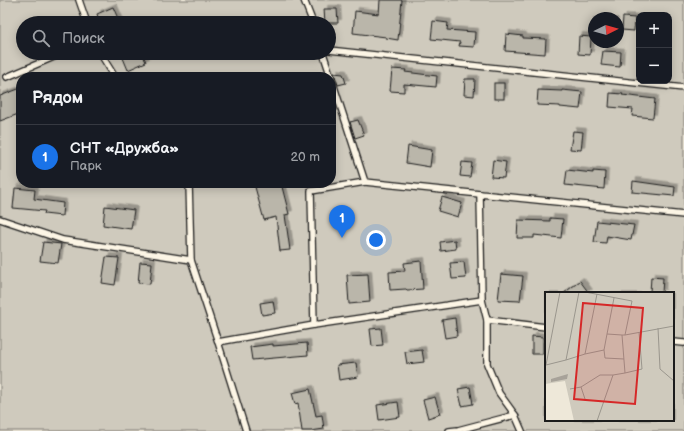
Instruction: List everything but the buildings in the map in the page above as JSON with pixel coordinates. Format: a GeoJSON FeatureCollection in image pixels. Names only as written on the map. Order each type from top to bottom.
{"type":"FeatureCollection","features":[{"type":"Feature","properties":{"kind":"lane"},"geometry":{"type":"LineString","coordinates":[[79,0],[85,16]]}},
{"type":"Feature","properties":{"kind":"lane"},"geometry":{"type":"LineString","coordinates":[[304,0],[310,16]]}},
{"type":"Feature","properties":{"kind":"lane"},"geometry":{"type":"LineString","coordinates":[[336,51],[684,88]]}},
{"type":"Feature","properties":{"kind":"lane"},"geometry":{"type":"LineString","coordinates":[[19,72],[47,60]]}},
{"type":"Feature","properties":{"kind":"lane"},"geometry":{"type":"LineString","coordinates":[[104,60],[112,72]]}},
{"type":"Feature","properties":{"kind":"lane"},"geometry":{"type":"LineString","coordinates":[[325,60],[329,72]]}},
{"type":"Feature","properties":{"kind":"lane"},"geometry":{"type":"LineString","coordinates":[[7,77],[16,73]]}},
{"type":"Feature","properties":{"kind":"lane"},"geometry":{"type":"LineString","coordinates":[[336,92],[365,182]]}},
{"type":"Feature","properties":{"kind":"lane"},"geometry":{"type":"LineString","coordinates":[[336,187],[365,182],[684,215]]}},
{"type":"Feature","properties":{"kind":"lane"},"geometry":{"type":"LineString","coordinates":[[189,188],[191,260],[246,431]]}},
{"type":"Feature","properties":{"kind":"lane"},"geometry":{"type":"LineString","coordinates":[[314,325],[311,191],[329,188]]}},
{"type":"Feature","properties":{"kind":"lane"},"geometry":{"type":"LineString","coordinates":[[480,194],[482,300],[487,320],[487,364],[499,393],[516,415],[522,431]]}},
{"type":"Feature","properties":{"kind":"lane"},"geometry":{"type":"LineString","coordinates":[[0,219],[63,240],[191,260]]}},
{"type":"Feature","properties":{"kind":"lane"},"geometry":{"type":"LineString","coordinates":[[218,342],[314,325],[482,300]]}},
{"type":"Feature","properties":{"kind":"lane"},"geometry":{"type":"LineString","coordinates":[[487,320],[545,327]]}},
{"type":"Feature","properties":{"kind":"lane"},"geometry":{"type":"LineString","coordinates":[[674,342],[684,343]]}},
{"type":"Feature","properties":{"kind":"lane"},"geometry":{"type":"LineString","coordinates":[[449,431],[516,415]]}},
{"type":"Feature","properties":{"kind":"shaded area"},"geometry":{"type":"Polygon","coordinates":[[[0,0],[684,0],[684,431],[0,431],[0,0]]]}},
{"type":"Feature","properties":{"kind":"place","name":"СНТ «Дружба»"},"geometry":{"type":"Point","coordinates":[342,238]}}]}
